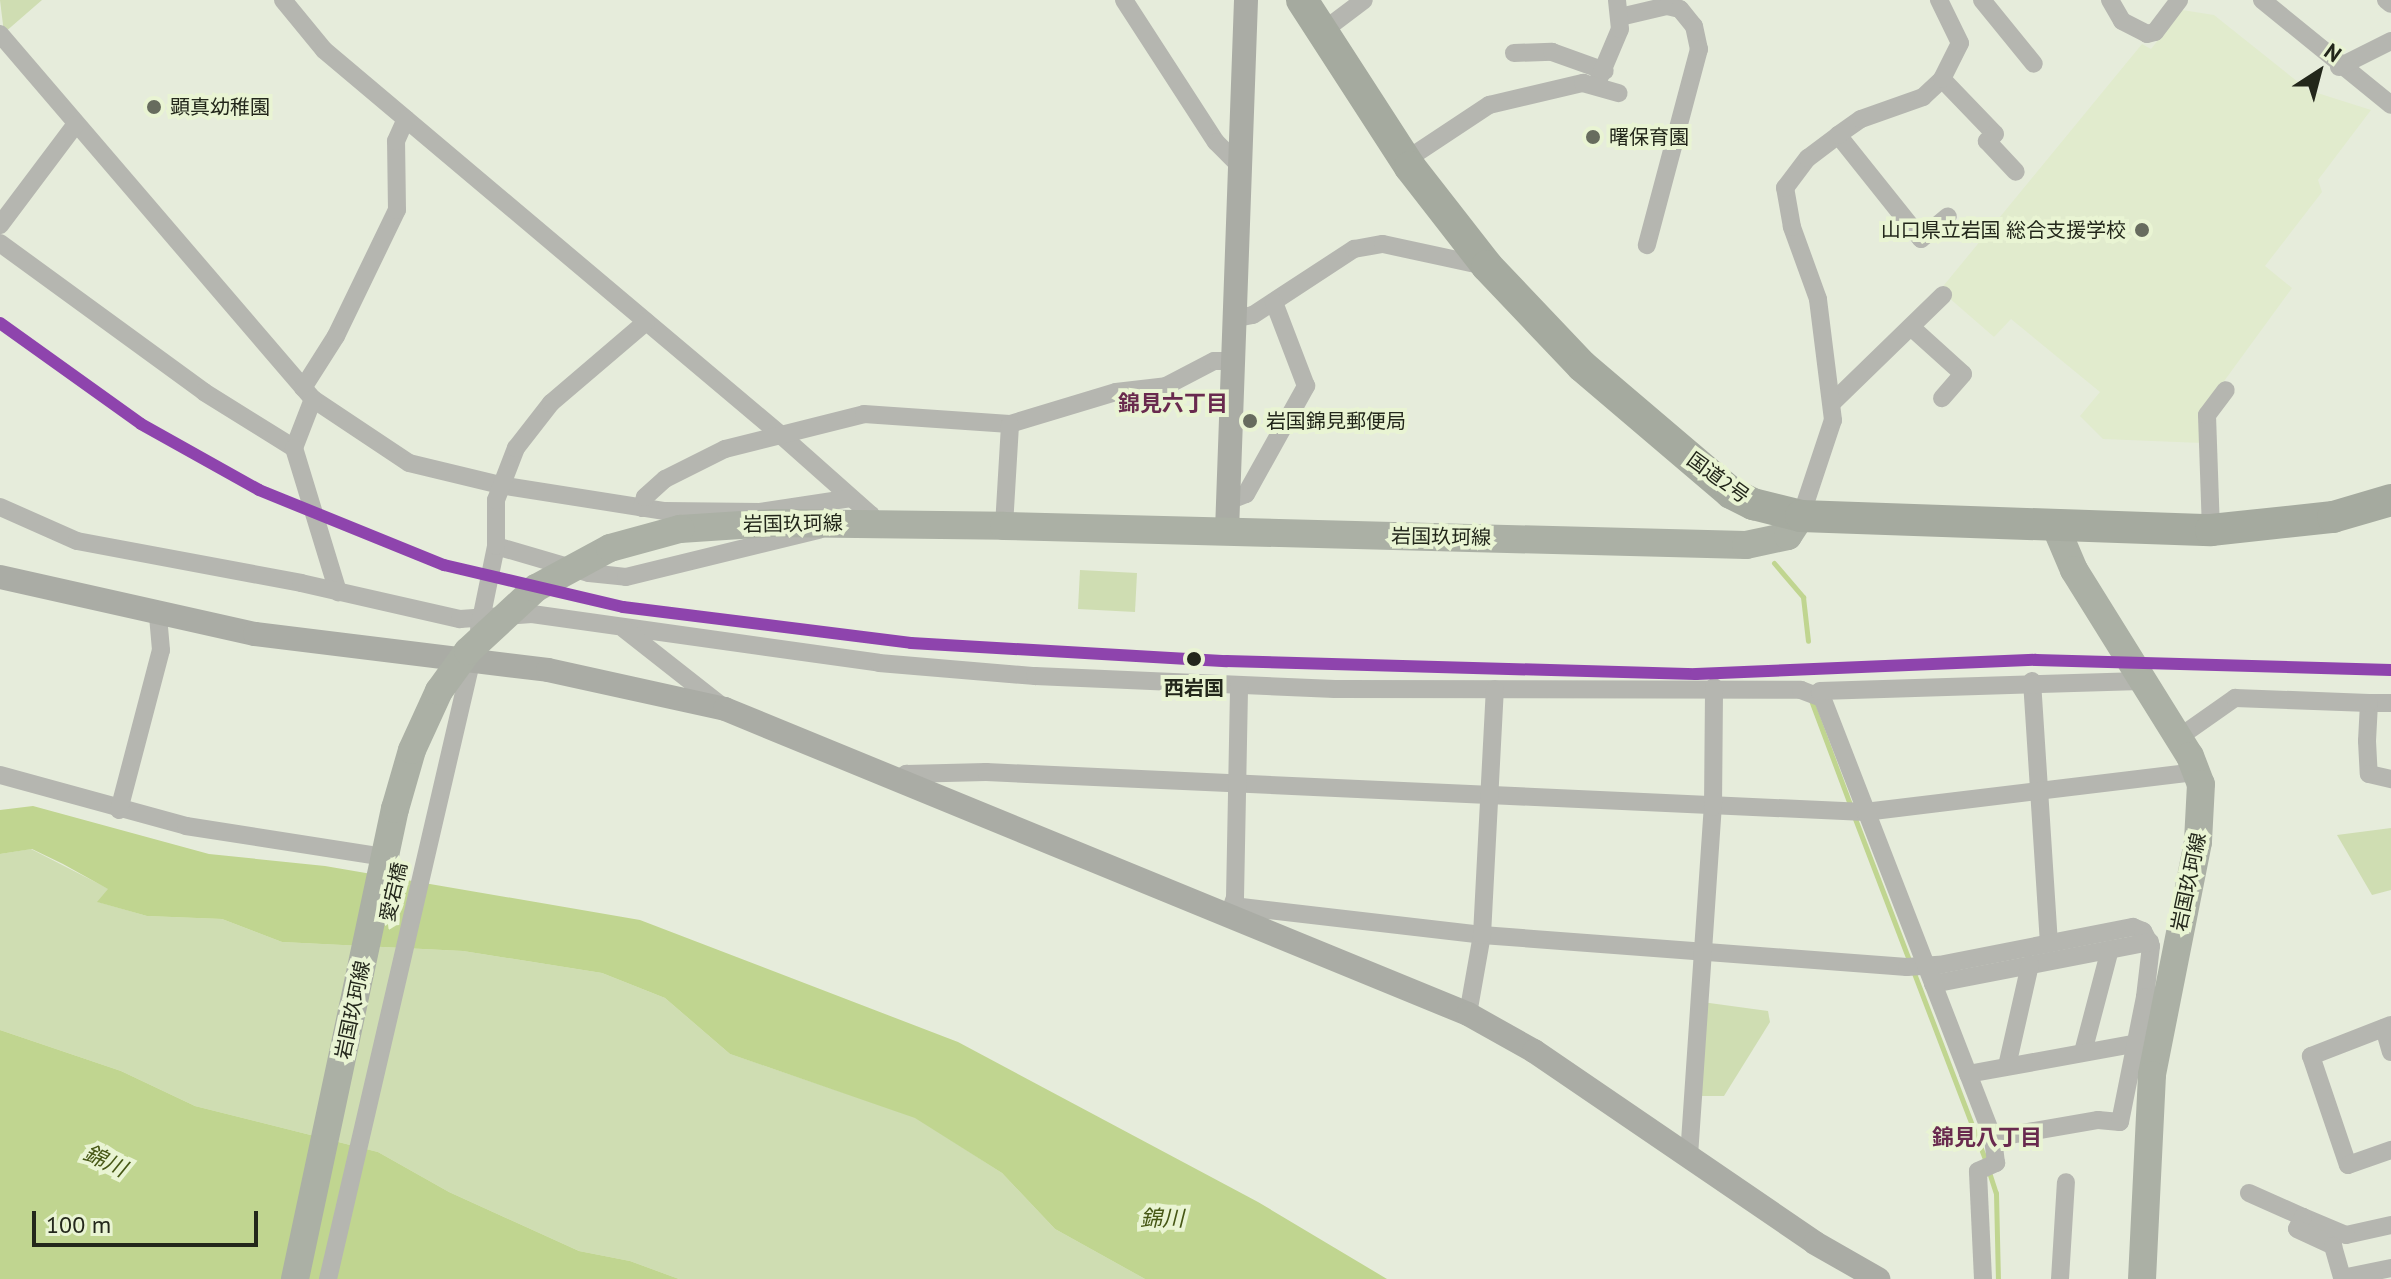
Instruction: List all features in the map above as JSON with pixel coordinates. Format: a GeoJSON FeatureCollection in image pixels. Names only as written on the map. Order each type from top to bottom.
{"type":"FeatureCollection","features":[{"type":"Feature","properties":{"kind":"highway","name":"国道2号"},"geometry":{"type":"LineString","coordinates":[[1302,0],[1406,160],[1487,266],[1582,366],[1731,493],[1771,511],[1801,516],[2211,530],[2333,517],[2391,500]]}},
{"type":"Feature","properties":{"kind":"main road","name":"岩国玖珂線"},"geometry":{"type":"LineString","coordinates":[[295,1279],[395,809],[412,750],[439,691],[468,651],[536,588],[610,548],[672,520],[1746,545],[1788,536],[1801,516]]}},
{"type":"Feature","properties":{"kind":"main road","name":"岩国玖珂線"},"geometry":{"type":"LineString","coordinates":[[2054,523],[2074,570],[2197,772],[2203,809],[2155,999],[2144,1149],[2142,1279]]}},
{"type":"Feature","properties":{"kind":"street"},"geometry":{"type":"LineString","coordinates":[[283,0],[320,45],[782,436],[851,498],[873,524]]}},
{"type":"Feature","properties":{"kind":"street"},"geometry":{"type":"LineString","coordinates":[[1124,0],[1216,142],[1238,164]]}},
{"type":"Feature","properties":{"kind":"street"},"geometry":{"type":"LineString","coordinates":[[1227,531],[1232,319],[1246,0]]}},
{"type":"Feature","properties":{"kind":"street"},"geometry":{"type":"LineString","coordinates":[[1323,31],[1364,0]]}},
{"type":"Feature","properties":{"kind":"street"},"geometry":{"type":"LineString","coordinates":[[1982,0],[2034,64]]}},
{"type":"Feature","properties":{"kind":"street"},"geometry":{"type":"LineString","coordinates":[[2110,0],[2122,21],[2147,34],[2155,32],[2179,0]]}},
{"type":"Feature","properties":{"kind":"street"},"geometry":{"type":"LineString","coordinates":[[2262,0],[2339,67],[2391,105]]}},
{"type":"Feature","properties":{"kind":"street"},"geometry":{"type":"LineString","coordinates":[[2386,0],[2391,4]]}},
{"type":"Feature","properties":{"kind":"street"},"geometry":{"type":"LineString","coordinates":[[1801,516],[1833,420],[1818,299],[1792,227],[1785,188],[1808,158],[1861,119],[1923,97],[1942,79],[1960,43],[1935,1]]}},
{"type":"Feature","properties":{"kind":"street"},"geometry":{"type":"LineString","coordinates":[[1601,77],[1619,8],[1667,6],[1680,9],[1694,26],[1699,49],[1647,245]]}},
{"type":"Feature","properties":{"kind":"street"},"geometry":{"type":"LineString","coordinates":[[0,34],[308,393],[409,463],[500,485],[642,508],[672,520],[760,512],[851,498]]}},
{"type":"Feature","properties":{"kind":"street"},"geometry":{"type":"LineString","coordinates":[[2339,67],[2391,41]]}},
{"type":"Feature","properties":{"kind":"street"},"geometry":{"type":"LineString","coordinates":[[1514,53],[1552,52],[1601,77],[1619,93]]}},
{"type":"Feature","properties":{"kind":"street"},"geometry":{"type":"LineString","coordinates":[[1406,160],[1489,105],[1601,77]]}},
{"type":"Feature","properties":{"kind":"street"},"geometry":{"type":"LineString","coordinates":[[1942,79],[1995,134],[1987,141],[2016,172]]}},
{"type":"Feature","properties":{"kind":"street"},"geometry":{"type":"LineString","coordinates":[[338,592],[294,448],[308,393],[364,284],[397,210],[396,141],[406,119]]}},
{"type":"Feature","properties":{"kind":"street"},"geometry":{"type":"LineString","coordinates":[[0,225],[75,125]]}},
{"type":"Feature","properties":{"kind":"street"},"geometry":{"type":"LineString","coordinates":[[1838,135],[1921,239],[1948,216]]}},
{"type":"Feature","properties":{"kind":"street"},"geometry":{"type":"LineString","coordinates":[[0,243],[204,392],[294,448]]}},
{"type":"Feature","properties":{"kind":"street"},"geometry":{"type":"LineString","coordinates":[[1232,319],[1253,315],[1354,249],[1383,244],[1487,266]]}},
{"type":"Feature","properties":{"kind":"street"},"geometry":{"type":"LineString","coordinates":[[1832,403],[1943,295]]}},
{"type":"Feature","properties":{"kind":"street"},"geometry":{"type":"LineString","coordinates":[[1228,501],[1246,494],[1306,386],[1274,302]]}},
{"type":"Feature","properties":{"kind":"street"},"geometry":{"type":"LineString","coordinates":[[500,485],[529,427],[576,379],[646,322]]}},
{"type":"Feature","properties":{"kind":"street"},"geometry":{"type":"LineString","coordinates":[[1911,327],[1963,374],[1942,398]]}},
{"type":"Feature","properties":{"kind":"street"},"geometry":{"type":"LineString","coordinates":[[642,508],[645,497],[665,479],[725,449],[864,414],[1010,424],[1116,392],[1166,386],[1214,361],[1232,361]]}},
{"type":"Feature","properties":{"kind":"street"},"geometry":{"type":"LineString","coordinates":[[2211,530],[2207,415],[2226,390]]}},
{"type":"Feature","properties":{"kind":"street"},"geometry":{"type":"LineString","coordinates":[[1004,526],[1010,424]]}},
{"type":"Feature","properties":{"kind":"street","name":"愛宕橋"},"geometry":{"type":"LineString","coordinates":[[328,1279],[481,620],[496,546],[500,485]]}},
{"type":"Feature","properties":{"kind":"street"},"geometry":{"type":"LineString","coordinates":[[0,507],[77,541],[481,620],[532,614],[624,629],[956,670],[1239,685],[1495,689],[1714,687],[1813,695],[1828,687],[2141,681]]}},
{"type":"Feature","properties":{"kind":"street"},"geometry":{"type":"LineString","coordinates":[[671,565],[663,537],[672,520]]}},
{"type":"Feature","properties":{"kind":"street"},"geometry":{"type":"LineString","coordinates":[[496,546],[589,573],[626,577],[836,523]]}},
{"type":"Feature","properties":{"kind":"street"},"geometry":{"type":"LineString","coordinates":[[0,577],[158,615],[255,634],[471,659],[617,682],[725,709],[1231,911],[1468,1014],[1534,1051],[1815,1243],[1876,1279]]}},
{"type":"Feature","properties":{"kind":"street"},"geometry":{"type":"LineString","coordinates":[[119,810],[161,650],[158,615]]}},
{"type":"Feature","properties":{"kind":"street"},"geometry":{"type":"LineString","coordinates":[[624,629],[725,709]]}},
{"type":"Feature","properties":{"kind":"street"},"geometry":{"type":"LineString","coordinates":[[2032,681],[2049,943]]}},
{"type":"Feature","properties":{"kind":"street"},"geometry":{"type":"LineString","coordinates":[[1231,911],[1238,785],[1239,685]]}},
{"type":"Feature","properties":{"kind":"street"},"geometry":{"type":"LineString","coordinates":[[1689,1156],[1713,807],[1714,687]]}},
{"type":"Feature","properties":{"kind":"street"},"geometry":{"type":"LineString","coordinates":[[1468,1014],[1482,935],[1495,689]]}},
{"type":"Feature","properties":{"kind":"street"},"geometry":{"type":"LineString","coordinates":[[1813,695],[1855,812],[1993,1138],[1996,1163],[1978,1171],[1983,1279]]}},
{"type":"Feature","properties":{"kind":"street"},"geometry":{"type":"LineString","coordinates":[[2178,738],[2235,698],[2391,703]]}},
{"type":"Feature","properties":{"kind":"street"},"geometry":{"type":"LineString","coordinates":[[2369,703],[2369,774],[2391,779]]}},
{"type":"Feature","properties":{"kind":"street"},"geometry":{"type":"LineString","coordinates":[[899,779],[906,774],[956,771],[1490,798],[1855,812],[2197,772]]}},
{"type":"Feature","properties":{"kind":"street"},"geometry":{"type":"LineString","coordinates":[[0,775],[186,826],[371,855]]}},
{"type":"Feature","properties":{"kind":"street"},"geometry":{"type":"LineString","coordinates":[[1231,911],[1482,935],[1704,949],[1922,970],[2030,965],[2150,942]]}},
{"type":"Feature","properties":{"kind":"street"},"geometry":{"type":"LineString","coordinates":[[1922,970],[2133,927],[2150,942],[2155,999],[2133,1044],[2120,1122],[2098,1120],[1993,1138]]}},
{"type":"Feature","properties":{"kind":"street"},"geometry":{"type":"LineString","coordinates":[[2083,1052],[2110,949]]}},
{"type":"Feature","properties":{"kind":"street"},"geometry":{"type":"LineString","coordinates":[[2007,1066],[2030,965]]}},
{"type":"Feature","properties":{"kind":"street"},"geometry":{"type":"LineString","coordinates":[[2391,1052],[2387,1026],[2311,1056],[2348,1165],[2391,1150]]}},
{"type":"Feature","properties":{"kind":"street"},"geometry":{"type":"LineString","coordinates":[[1968,1074],[2133,1044]]}},
{"type":"Feature","properties":{"kind":"street"},"geometry":{"type":"LineString","coordinates":[[2060,1279],[2066,1182]]}},
{"type":"Feature","properties":{"kind":"street"},"geometry":{"type":"LineString","coordinates":[[2249,1193],[2346,1235],[2391,1225]]}},
{"type":"Feature","properties":{"kind":"street"},"geometry":{"type":"LineString","coordinates":[[2303,1217],[2297,1229],[2333,1246],[2342,1278],[2391,1268]]}},
{"type":"Feature","properties":{"kind":"shaded area"},"geometry":{"type":"Polygon","coordinates":[[[0,0],[42,0],[4,33],[0,0]]]}},
{"type":"Feature","properties":{"kind":"shaded area","name":"山口県立岩国 総合支援学校"},"geometry":{"type":"Polygon","coordinates":[[[2182,10],[2214,15],[2308,90],[2371,110],[2318,180],[2322,192],[2265,266],[2292,288],[2203,410],[2202,443],[2103,439],[2080,416],[2100,392],[2011,319],[1994,337],[1940,290],[2142,44],[2151,49],[2182,10]]]}},
{"type":"Feature","properties":{"kind":"shaded area"},"geometry":{"type":"Polygon","coordinates":[[[1080,570],[1137,573],[1135,612],[1078,609],[1080,570]]]}},
{"type":"Feature","properties":{"kind":"shaded area"},"geometry":{"type":"Polygon","coordinates":[[[2391,828],[2391,890],[2372,895],[2337,835],[2391,828]]]}},
{"type":"Feature","properties":{"kind":"shaded area"},"geometry":{"type":"Polygon","coordinates":[[[31,849],[109,889],[98,902],[147,916],[222,919],[282,942],[463,951],[602,973],[665,998],[730,1054],[915,1117],[1002,1173],[1055,1229],[1145,1279],[679,1279],[630,1261],[579,1251],[449,1192],[378,1152],[195,1106],[121,1071],[0,1030],[0,854],[31,849]]]}},
{"type":"Feature","properties":{"kind":"shaded area"},"geometry":{"type":"Polygon","coordinates":[[[1702,1002],[1768,1011],[1770,1022],[1724,1096],[1697,1096],[1702,1002]]]}},
{"type":"Feature","properties":{"kind":"water","name":"錦川"},"geometry":{"type":"Polygon","coordinates":[[[33,806],[209,854],[325,866],[640,920],[958,1042],[1258,1202],[1387,1279],[1145,1279],[1055,1229],[1002,1173],[915,1118],[730,1054],[665,998],[602,973],[463,951],[282,942],[222,919],[147,916],[97,902],[108,889],[63,864],[32,849],[0,854],[0,810],[33,806]]]}},
{"type":"Feature","properties":{"kind":"water","name":"錦川"},"geometry":{"type":"Polygon","coordinates":[[[0,1030],[121,1071],[195,1106],[378,1152],[449,1192],[579,1251],[630,1261],[679,1279],[0,1279],[0,1030]]]}},
{"type":"Feature","properties":{"kind":"waterway"},"geometry":{"type":"LineString","coordinates":[[1774,563],[1803,597],[1808,641]]}},
{"type":"Feature","properties":{"kind":"waterway"},"geometry":{"type":"LineString","coordinates":[[1811,700],[1851,807]]}},
{"type":"Feature","properties":{"kind":"waterway"},"geometry":{"type":"LineString","coordinates":[[1854,816],[1986,1162]]}},
{"type":"Feature","properties":{"kind":"waterway"},"geometry":{"type":"LineString","coordinates":[[1989,1172],[1996,1193],[1998,1279]]}},
{"type":"Feature","properties":{"kind":"transit line"},"geometry":{"type":"LineString","coordinates":[[0,323],[141,424],[259,490],[444,565],[623,607],[911,643],[1226,661],[1696,674],[2036,660],[2391,670]]}},
{"type":"Feature","properties":{"kind":"place","name":"顕真幼稚園"},"geometry":{"type":"Point","coordinates":[154,107]}},
{"type":"Feature","properties":{"kind":"place","name":"曙保育園"},"geometry":{"type":"Point","coordinates":[1593,137]}},
{"type":"Feature","properties":{"kind":"place","name":"山口県立岩国 総合支援学校"},"geometry":{"type":"Point","coordinates":[2142,230]}},
{"type":"Feature","properties":{"kind":"place","name":"岩国錦見郵便局"},"geometry":{"type":"Point","coordinates":[1250,421]}},
{"type":"Feature","properties":{"kind":"place","name":"西岩国"},"geometry":{"type":"Point","coordinates":[1194,659]}},
{"type":"Feature","properties":{"kind":"district","name":"錦見六丁目"},"geometry":{"type":"Point","coordinates":[1173,404]}},
{"type":"Feature","properties":{"kind":"district","name":"錦見八丁目"},"geometry":{"type":"Point","coordinates":[1987,1138]}}]}
